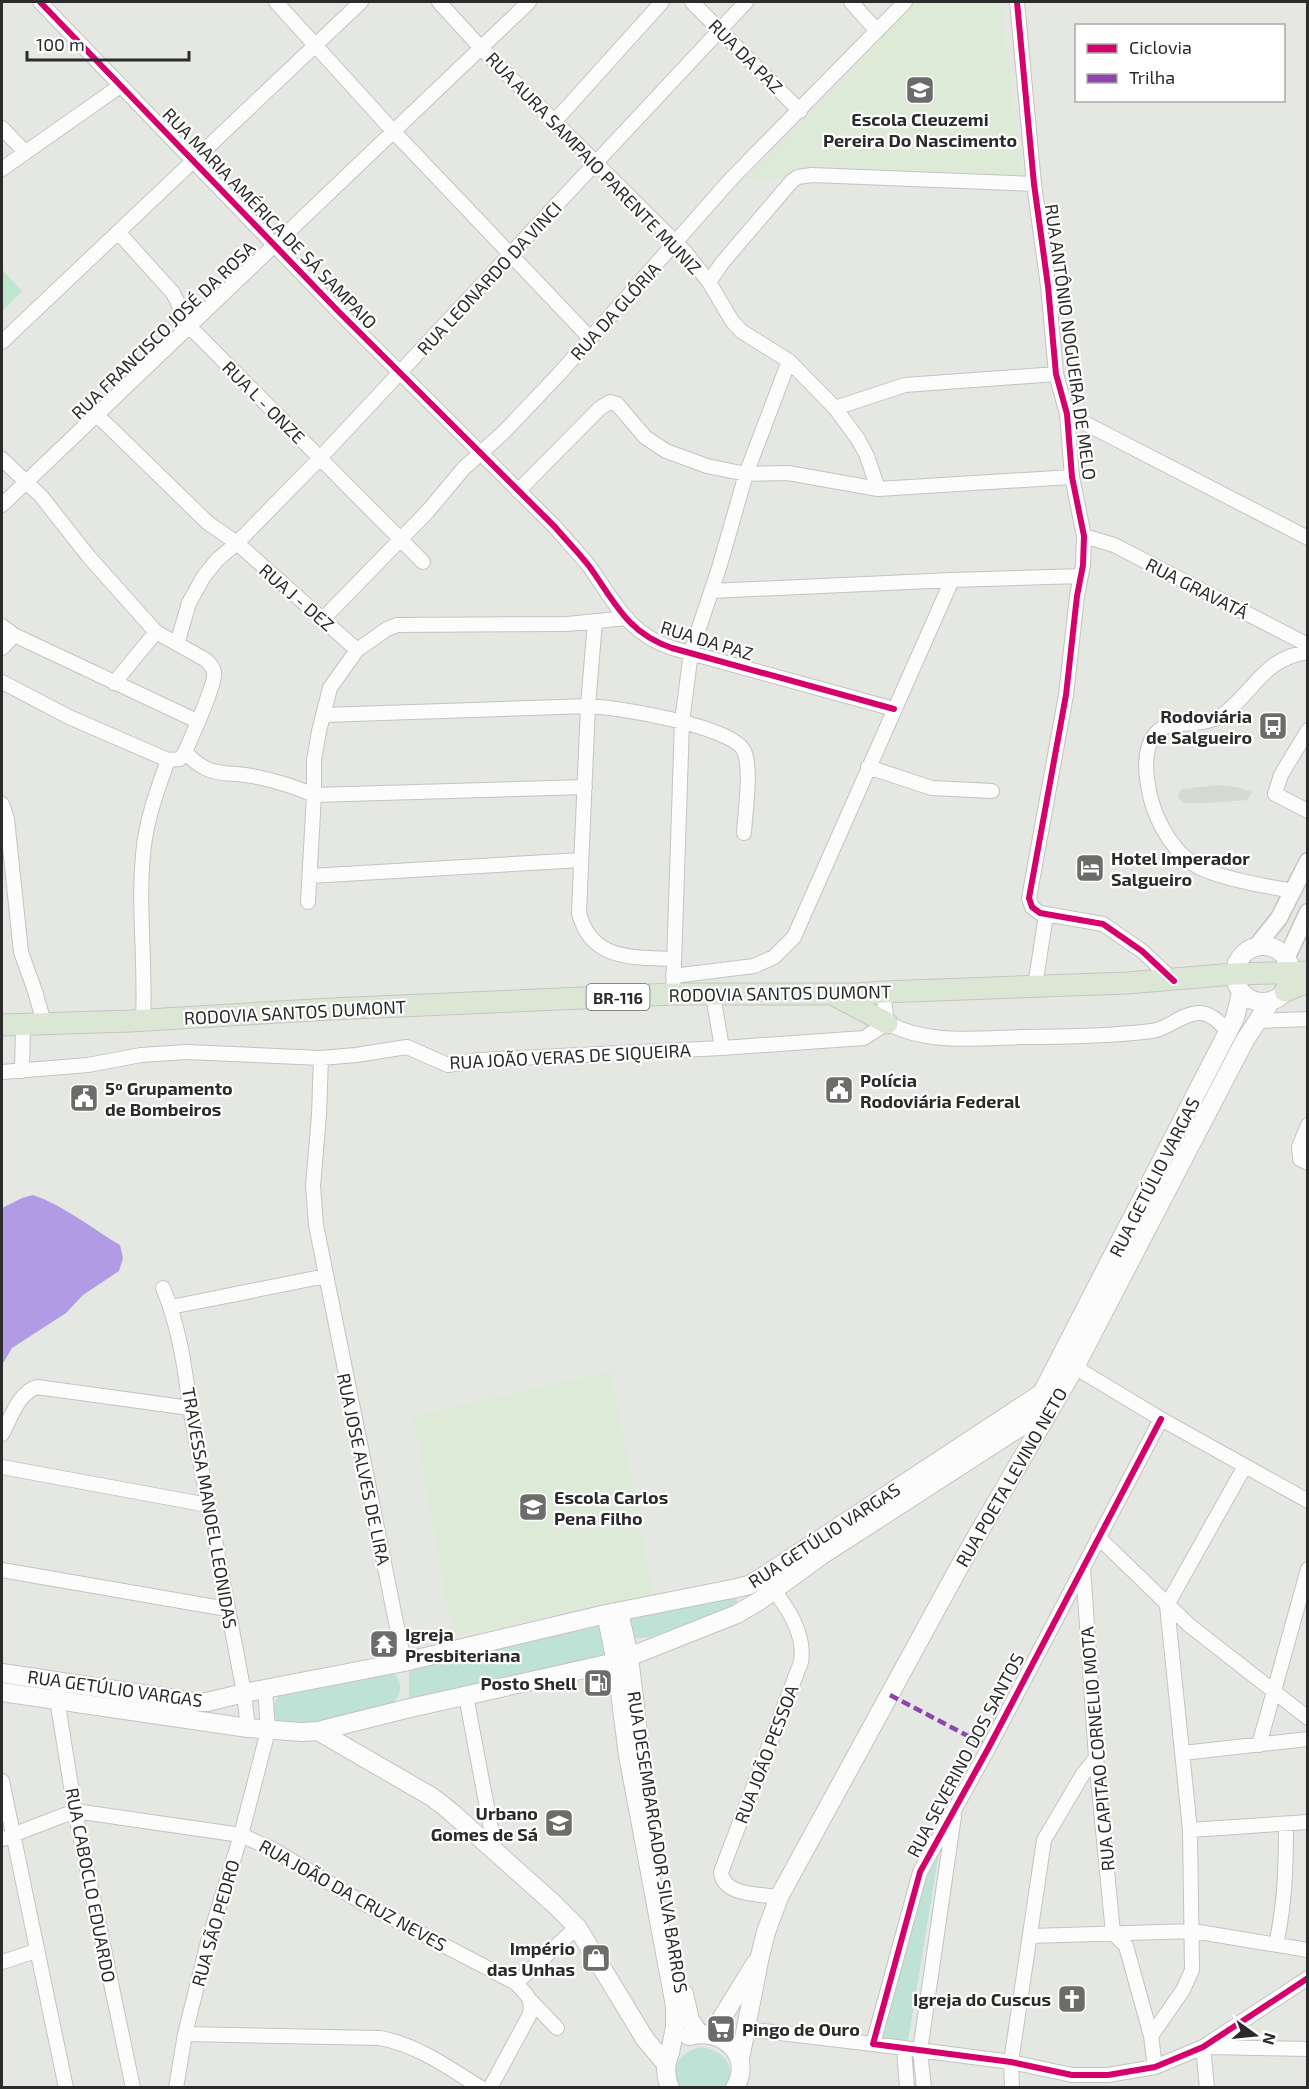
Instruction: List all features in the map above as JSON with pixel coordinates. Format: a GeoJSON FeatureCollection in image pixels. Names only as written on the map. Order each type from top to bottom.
{"type":"FeatureCollection","features":[{"type":"Feature","properties":{"kind":"highway","name":"RODOVIA SANTOS DUMONT"},"geometry":{"type":"LineString","coordinates":[[2,1025],[143,1020],[331,1009],[673,985],[713,995],[833,994],[1174,981],[1238,984],[1293,976]]}},
{"type":"Feature","properties":{"kind":"highway"},"geometry":{"type":"LineString","coordinates":[[833,994],[887,1023]]}},
{"type":"Feature","properties":{"kind":"main road"},"geometry":{"type":"LineString","coordinates":[[1238,984],[1254,1001],[1293,976],[1273,948],[1256,946]]}},
{"type":"Feature","properties":{"kind":"main road","name":"RUA GETÚLIO VARGAS"},"geometry":{"type":"LineString","coordinates":[[847,1531],[1042,1393],[1068,1363],[1235,1018],[1239,959],[1256,946]]}},
{"type":"Feature","properties":{"kind":"main road","name":"RUA POETA LEVINO NETO"},"geometry":{"type":"LineString","coordinates":[[738,2077],[760,1956],[779,1897],[968,1551],[1052,1406],[1068,1363],[1245,1040],[1293,976]]}},
{"type":"Feature","properties":{"kind":"main road","name":"RUA GETÚLIO VARGAS"},"geometry":{"type":"LineString","coordinates":[[6,1696],[59,1691],[201,1703],[404,1662],[613,1613],[769,1583],[847,1531],[1052,1406]]}},
{"type":"Feature","properties":{"kind":"main road","name":"RUA GETÚLIO VARGAS"},"geometry":{"type":"LineString","coordinates":[[2,1673],[59,1691],[248,1728],[268,1731],[318,1731],[623,1660],[737,1614],[759,1601],[769,1583]]}},
{"type":"Feature","properties":{"kind":"main road","name":"RUA DESEMBARGADOR SILVA BARROS"},"geometry":{"type":"LineString","coordinates":[[613,1613],[623,1660],[634,1754],[665,1920],[687,2013],[692,2025],[706,2033]]}},
{"type":"Feature","properties":{"kind":"main road"},"geometry":{"type":"LineString","coordinates":[[318,1731],[432,1797],[495,1850],[577,1927],[645,2039],[668,2058]]}},
{"type":"Feature","properties":{"kind":"main road","name":"RUA DESEMBARGADOR SILVA BARROS"},"geometry":{"type":"LineString","coordinates":[[665,1920],[675,2006],[675,2027],[668,2058]]}},
{"type":"Feature","properties":{"kind":"main road","name":"RUA POETA LEVINO NETO"},"geometry":{"type":"LineString","coordinates":[[706,2033],[760,1956]]}},
{"type":"Feature","properties":{"kind":"main road"},"geometry":{"type":"LineString","coordinates":[[670,2088],[666,2075],[668,2058],[678,2043],[687,2036],[706,2033],[723,2039],[733,2048],[738,2077]]}},
{"type":"Feature","properties":{"kind":"street","name":"RUA MARIA AMÉRICA DE SÁ SAMPAIO"},"geometry":{"type":"LineString","coordinates":[[40,2],[193,162],[481,454]]}},
{"type":"Feature","properties":{"kind":"street"},"geometry":{"type":"LineString","coordinates":[[276,2],[393,130],[590,338]]}},
{"type":"Feature","properties":{"kind":"street"},"geometry":{"type":"LineString","coordinates":[[2,342],[361,2]]}},
{"type":"Feature","properties":{"kind":"street","name":"RUA AURA SAMPAIO PARENTE MUNIZ"},"geometry":{"type":"LineString","coordinates":[[439,2],[480,47],[693,261],[741,331],[789,361],[835,408],[858,439],[867,456],[878,489]]}},
{"type":"Feature","properties":{"kind":"street","name":"RUA FRANCISCO JOSÉ DA ROSA"},"geometry":{"type":"LineString","coordinates":[[2,505],[528,2]]}},
{"type":"Feature","properties":{"kind":"street"},"geometry":{"type":"LineString","coordinates":[[554,122],[662,2]]}},
{"type":"Feature","properties":{"kind":"street","name":"RUA DA PAZ"},"geometry":{"type":"LineString","coordinates":[[692,2],[800,111]]}},
{"type":"Feature","properties":{"kind":"street","name":"RUA LEONARDO DA VINCI"},"geometry":{"type":"LineString","coordinates":[[177,644],[189,603],[204,576],[218,560],[320,458],[746,2]]}},
{"type":"Feature","properties":{"kind":"street"},"geometry":{"type":"LineString","coordinates":[[850,2],[877,31]]}},
{"type":"Feature","properties":{"kind":"street","name":"RUA DA GLÓRIA"},"geometry":{"type":"LineString","coordinates":[[323,619],[442,495],[464,468],[481,454],[560,374],[732,178],[905,2]]}},
{"type":"Feature","properties":{"kind":"street","name":"RUA ANTÔNIO NOGUEIRA DE MELO"},"geometry":{"type":"LineString","coordinates":[[1017,2],[1034,184],[1048,286],[1056,374],[1066,414],[1072,477],[1084,536],[1066,695],[1029,898],[1035,911],[1046,915]]}},
{"type":"Feature","properties":{"kind":"street"},"geometry":{"type":"LineString","coordinates":[[2,169],[120,86]]}},
{"type":"Feature","properties":{"kind":"street"},"geometry":{"type":"LineString","coordinates":[[2,128],[25,152]]}},
{"type":"Feature","properties":{"kind":"street"},"geometry":{"type":"LineString","coordinates":[[709,282],[753,226],[798,177],[812,175],[1034,184]]}},
{"type":"Feature","properties":{"kind":"street","name":"RUA L - ONZE"},"geometry":{"type":"LineString","coordinates":[[118,232],[168,287],[189,326],[423,562]]}},
{"type":"Feature","properties":{"kind":"street"},"geometry":{"type":"LineString","coordinates":[[789,361],[746,474],[690,652],[682,722],[673,985],[754,966],[774,957],[794,937],[952,580]]}},
{"type":"Feature","properties":{"kind":"street"},"geometry":{"type":"LineString","coordinates":[[835,408],[905,384],[1056,374]]}},
{"type":"Feature","properties":{"kind":"street"},"geometry":{"type":"LineString","coordinates":[[518,491],[600,408],[610,402],[617,404],[645,437],[666,452],[707,466],[746,474],[788,473],[878,489],[1072,477]]}},
{"type":"Feature","properties":{"kind":"street"},"geometry":{"type":"LineString","coordinates":[[1066,414],[1308,537]]}},
{"type":"Feature","properties":{"kind":"street","name":"RUA J - DEZ"},"geometry":{"type":"LineString","coordinates":[[97,415],[208,523],[237,543],[357,650]]}},
{"type":"Feature","properties":{"kind":"street","name":"RUA DA PAZ"},"geometry":{"type":"LineString","coordinates":[[481,454],[555,527],[588,565],[636,630],[654,642],[894,710]]}},
{"type":"Feature","properties":{"kind":"street"},"geometry":{"type":"LineString","coordinates":[[2,459],[41,496],[89,557],[156,632],[206,660],[214,673],[212,688],[185,752],[180,759],[170,760],[79,722],[2,682]]}},
{"type":"Feature","properties":{"kind":"street","name":"RUA GRAVATÁ"},"geometry":{"type":"LineString","coordinates":[[1084,536],[1114,545],[1308,645]]}},
{"type":"Feature","properties":{"kind":"street"},"geometry":{"type":"LineString","coordinates":[[711,591],[1081,576]]}},
{"type":"Feature","properties":{"kind":"street"},"geometry":{"type":"LineString","coordinates":[[308,902],[315,760],[323,715],[330,688],[357,650],[387,629],[397,625],[528,625],[627,618]]}},
{"type":"Feature","properties":{"kind":"street"},"geometry":{"type":"LineString","coordinates":[[594,621],[579,913],[586,931],[595,941],[614,954],[673,959]]}},
{"type":"Feature","properties":{"kind":"street"},"geometry":{"type":"LineString","coordinates":[[2,626],[14,635],[197,721]]}},
{"type":"Feature","properties":{"kind":"street"},"geometry":{"type":"LineString","coordinates":[[114,683],[156,632]]}},
{"type":"Feature","properties":{"kind":"street"},"geometry":{"type":"LineString","coordinates":[[2,648],[14,635]]}},
{"type":"Feature","properties":{"kind":"street"},"geometry":{"type":"LineString","coordinates":[[1294,891],[1207,871],[1192,863],[1179,851],[1157,818],[1150,798],[1146,755],[1157,732],[1167,726],[1205,723],[1217,719],[1230,709],[1269,667],[1292,656],[1308,652]]}},
{"type":"Feature","properties":{"kind":"street"},"geometry":{"type":"LineString","coordinates":[[323,715],[588,706],[611,708],[682,722],[738,742],[744,751],[747,780],[744,833]]}},
{"type":"Feature","properties":{"kind":"street"},"geometry":{"type":"LineString","coordinates":[[1308,730],[1281,775],[1275,794],[1308,811]]}},
{"type":"Feature","properties":{"kind":"street"},"geometry":{"type":"LineString","coordinates":[[185,752],[198,765],[209,771],[259,777],[315,795],[585,787]]}},
{"type":"Feature","properties":{"kind":"street"},"geometry":{"type":"LineString","coordinates":[[143,1020],[145,981],[141,876],[144,843],[152,808],[170,760]]}},
{"type":"Feature","properties":{"kind":"street"},"geometry":{"type":"LineString","coordinates":[[868,768],[932,788],[992,791]]}},
{"type":"Feature","properties":{"kind":"street"},"geometry":{"type":"LineString","coordinates":[[2,804],[7,819],[21,952],[37,997],[22,1071]]}},
{"type":"Feature","properties":{"kind":"street"},"geometry":{"type":"LineString","coordinates":[[310,876],[581,860]]}},
{"type":"Feature","properties":{"kind":"street"},"geometry":{"type":"LineString","coordinates":[[1256,946],[1279,918],[1308,861]]}},
{"type":"Feature","properties":{"kind":"street"},"geometry":{"type":"LineString","coordinates":[[1293,976],[1308,912]]}},
{"type":"Feature","properties":{"kind":"street"},"geometry":{"type":"LineString","coordinates":[[1035,987],[1046,915],[1103,924],[1142,951],[1174,981]]}},
{"type":"Feature","properties":{"kind":"street"},"geometry":{"type":"LineString","coordinates":[[883,992],[887,1023],[903,1032],[941,1038],[1053,1037],[1155,1031],[1182,1017],[1201,1012],[1216,1019],[1228,1032]]}},
{"type":"Feature","properties":{"kind":"street"},"geometry":{"type":"LineString","coordinates":[[713,995],[722,1048]]}},
{"type":"Feature","properties":{"kind":"street"},"geometry":{"type":"LineString","coordinates":[[1258,1021],[1308,1019]]}},
{"type":"Feature","properties":{"kind":"street","name":"RUA JOÃO VERAS DE SIQUEIRA"},"geometry":{"type":"LineString","coordinates":[[2,1072],[88,1065],[141,1055],[186,1052],[321,1058],[407,1047],[448,1065],[479,1060],[722,1048],[864,1038],[887,1023]]}},
{"type":"Feature","properties":{"kind":"street","name":"RUA JOSE ALVES DE LIRA"},"geometry":{"type":"LineString","coordinates":[[321,1058],[313,1186],[316,1225],[404,1662]]}},
{"type":"Feature","properties":{"kind":"street"},"geometry":{"type":"LineString","coordinates":[[1308,1125],[1299,1151],[1300,1159],[1308,1163]]}},
{"type":"Feature","properties":{"kind":"street"},"geometry":{"type":"LineString","coordinates":[[171,1307],[326,1276]]}},
{"type":"Feature","properties":{"kind":"street","name":"TRAVESSA MANOEL LEONIDAS"},"geometry":{"type":"LineString","coordinates":[[164,1288],[171,1307],[184,1362],[190,1408],[244,1693],[248,1728]]}},
{"type":"Feature","properties":{"kind":"street"},"geometry":{"type":"LineString","coordinates":[[1068,1363],[1161,1419],[1308,1502]]}},
{"type":"Feature","properties":{"kind":"street"},"geometry":{"type":"LineString","coordinates":[[2,1434],[19,1401],[37,1387],[190,1408]]}},
{"type":"Feature","properties":{"kind":"street","name":"RUA SEVERINO DOS SANTOS"},"geometry":{"type":"LineString","coordinates":[[873,2044],[920,1872],[989,1747],[1161,1419]]}},
{"type":"Feature","properties":{"kind":"street"},"geometry":{"type":"LineString","coordinates":[[1151,2036],[1183,1990],[1192,1970],[1190,1830],[1167,1605],[1245,1466]]}},
{"type":"Feature","properties":{"kind":"street"},"geometry":{"type":"LineString","coordinates":[[2,1467],[208,1505]]}},
{"type":"Feature","properties":{"kind":"street"},"geometry":{"type":"LineString","coordinates":[[1098,1537],[1210,1644],[1308,1718]]}},
{"type":"Feature","properties":{"kind":"street","name":"RUA CAPITAO CORNELIO MOTA"},"geometry":{"type":"LineString","coordinates":[[1083,1565],[1096,1758],[1113,1933]]}},
{"type":"Feature","properties":{"kind":"street"},"geometry":{"type":"LineString","coordinates":[[1259,1745],[1308,1569]]}},
{"type":"Feature","properties":{"kind":"street"},"geometry":{"type":"LineString","coordinates":[[2,1570],[227,1609]]}},
{"type":"Feature","properties":{"kind":"street","name":"RUA JOÃO PESSOA"},"geometry":{"type":"LineString","coordinates":[[769,1583],[799,1630],[803,1651],[801,1662],[721,1872],[724,1882],[731,1889],[779,1897]]}},
{"type":"Feature","properties":{"kind":"street","name":"RUA SÃO PEDRO"},"geometry":{"type":"LineString","coordinates":[[176,2088],[185,2034],[208,1942],[268,1731],[264,1689]]}},
{"type":"Feature","properties":{"kind":"street","name":"RUA CABOCLO EDUARDO"},"geometry":{"type":"LineString","coordinates":[[59,1691],[75,1811],[132,2088]]}},
{"type":"Feature","properties":{"kind":"street"},"geometry":{"type":"LineString","coordinates":[[465,1696],[495,1850]]}},
{"type":"Feature","properties":{"kind":"street"},"geometry":{"type":"LineString","coordinates":[[1183,1753],[1308,1739]]}},
{"type":"Feature","properties":{"kind":"street"},"geometry":{"type":"LineString","coordinates":[[1012,2088],[1011,2062],[1044,1840],[1083,1774],[1096,1758]]}},
{"type":"Feature","properties":{"kind":"street"},"geometry":{"type":"LineString","coordinates":[[2,1781],[7,1837],[36,1952],[66,2088]]}},
{"type":"Feature","properties":{"kind":"street"},"geometry":{"type":"LineString","coordinates":[[924,2088],[920,2051],[955,1807]]}},
{"type":"Feature","properties":{"kind":"street"},"geometry":{"type":"LineString","coordinates":[[7,1837],[75,1811]]}},
{"type":"Feature","properties":{"kind":"street","name":"RUA JOÃO DA CRUZ NEVES"},"geometry":{"type":"LineString","coordinates":[[75,1811],[240,1835],[272,1849],[365,1904],[516,1983]]}},
{"type":"Feature","properties":{"kind":"street"},"geometry":{"type":"LineString","coordinates":[[1190,1830],[1308,1822]]}},
{"type":"Feature","properties":{"kind":"street"},"geometry":{"type":"LineString","coordinates":[[1276,1945],[1284,1908],[1286,1824]]}},
{"type":"Feature","properties":{"kind":"street"},"geometry":{"type":"LineString","coordinates":[[557,2028],[532,2005],[516,1983],[577,1927]]}},
{"type":"Feature","properties":{"kind":"street"},"geometry":{"type":"LineString","coordinates":[[1031,1936],[1193,1932],[1308,1950]]}},
{"type":"Feature","properties":{"kind":"street"},"geometry":{"type":"LineString","coordinates":[[1113,1933],[1126,1946],[1151,2036],[1155,2067]]}},
{"type":"Feature","properties":{"kind":"street"},"geometry":{"type":"LineString","coordinates":[[2,1962],[36,1952]]}},
{"type":"Feature","properties":{"kind":"street"},"geometry":{"type":"LineString","coordinates":[[746,2029],[1011,2062],[1072,2075],[1108,2075],[1155,2067],[1203,2047],[1308,1978]]}},
{"type":"Feature","properties":{"kind":"street"},"geometry":{"type":"LineString","coordinates":[[490,2088],[532,2005]]}},
{"type":"Feature","properties":{"kind":"street"},"geometry":{"type":"LineString","coordinates":[[185,2034],[369,2038],[395,2041],[415,2049],[481,2088]]}},
{"type":"Feature","properties":{"kind":"street"},"geometry":{"type":"LineString","coordinates":[[1203,2047],[1308,2049]]}},
{"type":"Feature","properties":{"kind":"street"},"geometry":{"type":"LineString","coordinates":[[1203,2047],[1207,2088]]}},
{"type":"Feature","properties":{"kind":"street"},"geometry":{"type":"LineString","coordinates":[[904,2049],[907,2088]]}},
{"type":"Feature","properties":{"kind":"shaded area","name":"Escola Cleuzemi Pereira Do Nascimento"},"geometry":{"type":"Polygon","coordinates":[[[913,2],[1001,2],[1023,181],[745,178],[913,2]]]}},
{"type":"Feature","properties":{"kind":"shaded area"},"geometry":{"type":"Polygon","coordinates":[[[1218,785],[1237,787],[1252,792],[1247,800],[1185,803],[1179,799],[1178,794],[1182,789],[1218,785]]]}},
{"type":"Feature","properties":{"kind":"shaded area"},"geometry":{"type":"Polygon","coordinates":[[[33,1195],[67,1211],[120,1245],[123,1258],[119,1271],[83,1295],[66,1313],[12,1348],[2,1365],[2,1208],[33,1195]]]}},
{"type":"Feature","properties":{"kind":"shaded area","name":"Escola Carlos Pena Filho"},"geometry":{"type":"Polygon","coordinates":[[[611,1371],[654,1598],[453,1636],[413,1416],[611,1371]]]}},
{"type":"Feature","properties":{"kind":"shaded area"},"geometry":{"type":"Polygon","coordinates":[[[731,1595],[737,1600],[735,1607],[728,1611],[647,1638],[636,1638],[628,1633],[627,1624],[632,1616],[731,1595]]]}},
{"type":"Feature","properties":{"kind":"shaded area"},"geometry":{"type":"Polygon","coordinates":[[[602,1626],[608,1660],[409,1701],[409,1666],[602,1626]]]}},
{"type":"Feature","properties":{"kind":"shaded area"},"geometry":{"type":"Polygon","coordinates":[[[388,1670],[397,1677],[400,1685],[399,1694],[393,1703],[300,1726],[276,1722],[275,1704],[284,1689],[388,1670]]]}},
{"type":"Feature","properties":{"kind":"shaded area"},"geometry":{"type":"Polygon","coordinates":[[[939,1852],[908,2042],[882,2040],[925,1872],[939,1852]]]}},
{"type":"Feature","properties":{"kind":"shaded area"},"geometry":{"type":"Polygon","coordinates":[[[700,2047],[715,2051],[726,2060],[731,2072],[730,2087],[676,2088],[675,2073],[678,2062],[686,2053],[700,2047]]]}},
{"type":"Feature","properties":{"kind":"green space"},"geometry":{"type":"Polygon","coordinates":[[[2,270],[22,291],[2,311],[2,270]]]}},
{"type":"Feature","properties":{"kind":"marked path"},"geometry":{"type":"LineString","coordinates":[[890,1695],[989,1747]]}},
{"type":"Feature","properties":{"kind":"cycle path"},"geometry":{"type":"LineString","coordinates":[[40,2],[339,312],[555,527],[589,566],[623,615],[633,625],[657,642],[672,648],[894,709]]}},
{"type":"Feature","properties":{"kind":"cycle path"},"geometry":{"type":"LineString","coordinates":[[1017,2],[1034,184],[1048,286],[1056,374],[1067,414],[1072,477],[1084,536],[1083,565],[1077,596],[1066,695],[1029,898],[1032,907],[1040,913],[1103,924],[1142,951],[1174,981]]}},
{"type":"Feature","properties":{"kind":"cycle path"},"geometry":{"type":"LineString","coordinates":[[1161,1419],[989,1747],[920,1872],[873,2044],[1011,2062],[1072,2075],[1108,2075],[1155,2067],[1203,2047],[1308,1978]]}},
{"type":"Feature","properties":{"kind":"place","name":"Escola Cleuzemi Pereira Do Nascimento"},"geometry":{"type":"Point","coordinates":[920,90]}},
{"type":"Feature","properties":{"kind":"place","name":"Rodoviária de Salgueiro"},"geometry":{"type":"Point","coordinates":[1273,726]}},
{"type":"Feature","properties":{"kind":"place","name":"Hotel Imperador Salgueiro"},"geometry":{"type":"Point","coordinates":[1090,868]}},
{"type":"Feature","properties":{"kind":"place","name":"Polícia Rodoviária Federal"},"geometry":{"type":"Point","coordinates":[839,1090]}},
{"type":"Feature","properties":{"kind":"place","name":"5º Grupamento de Bombeiros"},"geometry":{"type":"Point","coordinates":[84,1098]}},
{"type":"Feature","properties":{"kind":"place","name":"Escola Carlos Pena Filho"},"geometry":{"type":"Point","coordinates":[533,1507]}},
{"type":"Feature","properties":{"kind":"place","name":"Igreja Presbiteriana"},"geometry":{"type":"Point","coordinates":[384,1644]}},
{"type":"Feature","properties":{"kind":"place","name":"Posto Shell"},"geometry":{"type":"Point","coordinates":[598,1683]}},
{"type":"Feature","properties":{"kind":"place","name":"Urbano Gomes de Sá"},"geometry":{"type":"Point","coordinates":[559,1823]}},
{"type":"Feature","properties":{"kind":"place","name":"Império das Unhas"},"geometry":{"type":"Point","coordinates":[596,1958]}},
{"type":"Feature","properties":{"kind":"place","name":"Igreja do Cuscus"},"geometry":{"type":"Point","coordinates":[1072,1999]}},
{"type":"Feature","properties":{"kind":"place","name":"Pingo de Ouro"},"geometry":{"type":"Point","coordinates":[721,2029]}}]}
